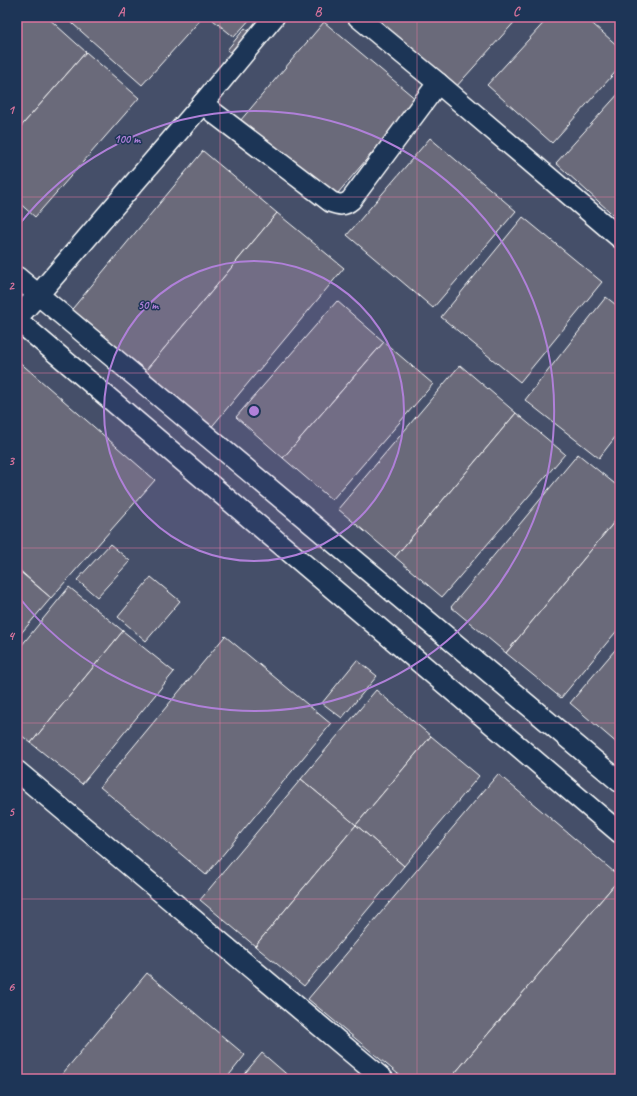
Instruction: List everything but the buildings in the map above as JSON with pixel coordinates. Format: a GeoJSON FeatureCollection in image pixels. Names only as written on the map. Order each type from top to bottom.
{"type":"FeatureCollection","features":[{"type":"Feature","properties":{"kind":"street"},"geometry":{"type":"LineString","coordinates":[[274,17],[203,103],[17,319],[620,833]]}},
{"type":"Feature","properties":{"kind":"street"},"geometry":{"type":"LineString","coordinates":[[358,17],[620,238]]}},
{"type":"Feature","properties":{"kind":"street"},"geometry":{"type":"LineString","coordinates":[[203,103],[331,202],[342,205],[347,204],[351,200],[438,83]]}},
{"type":"Feature","properties":{"kind":"street"},"geometry":{"type":"LineString","coordinates":[[17,278],[620,782]]}},
{"type":"Feature","properties":{"kind":"street"},"geometry":{"type":"LineString","coordinates":[[17,771],[383,1079]]}},
{"type":"Feature","properties":{"kind":"shaded area"},"geometry":{"type":"Polygon","coordinates":[[[17,17],[620,17],[620,1079],[17,1079],[17,17]]]}}]}
